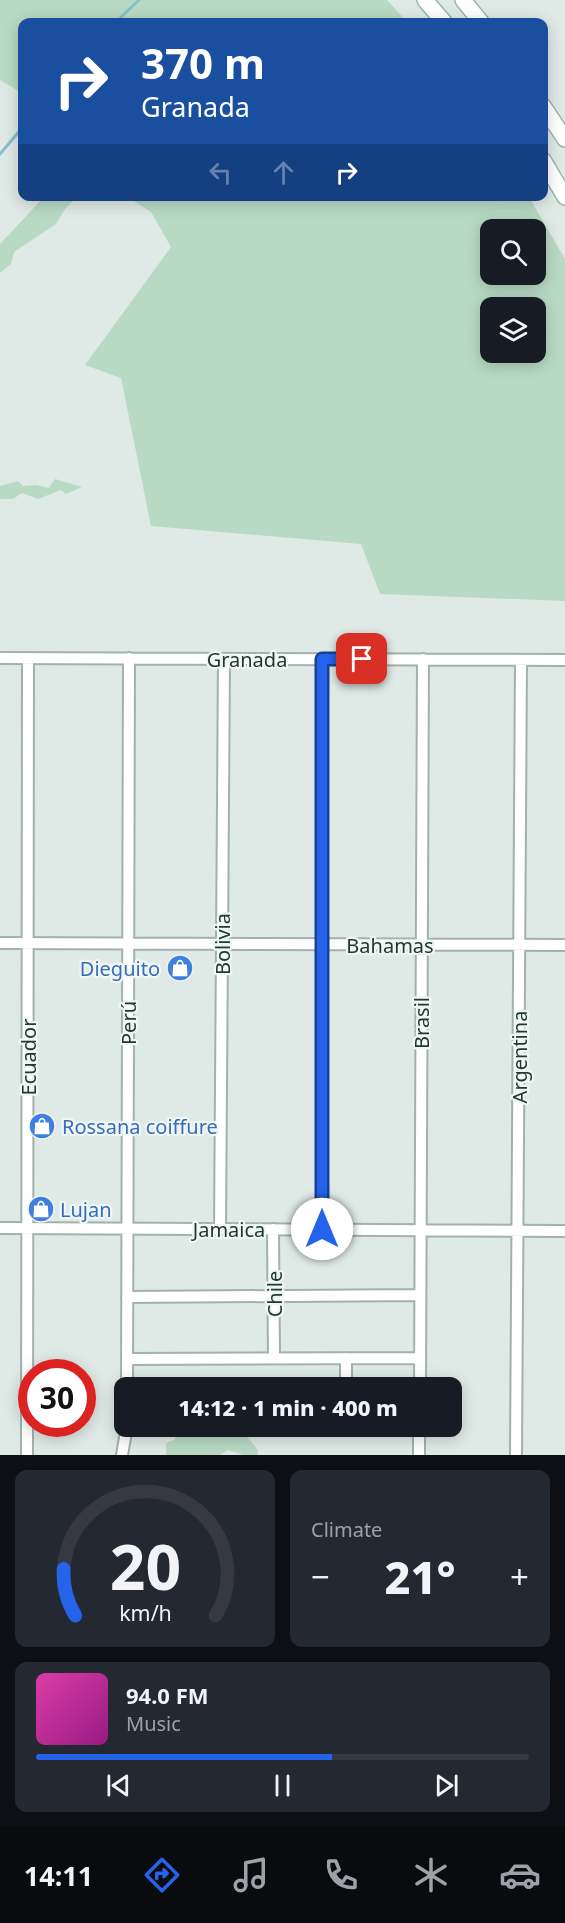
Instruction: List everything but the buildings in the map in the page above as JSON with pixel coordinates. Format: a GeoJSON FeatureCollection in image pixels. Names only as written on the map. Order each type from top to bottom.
{"type":"FeatureCollection","features":[{"type":"Feature","properties":{"kind":"street"},"geometry":{"type":"LineString","coordinates":[[425,0],[441,18]]}},
{"type":"Feature","properties":{"kind":"street"},"geometry":{"type":"LineString","coordinates":[[463,0],[478,18]]}},
{"type":"Feature","properties":{"kind":"street"},"geometry":{"type":"LineString","coordinates":[[548,114],[565,139]]}},
{"type":"Feature","properties":{"kind":"street"},"geometry":{"type":"LineString","coordinates":[[548,168],[565,197]]}},
{"type":"Feature","properties":{"kind":"street","name":"Granada"},"geometry":{"type":"LineString","coordinates":[[0,658],[565,660]]}},
{"type":"Feature","properties":{"kind":"street","name":"Ecuador"},"geometry":{"type":"LineString","coordinates":[[27,1455],[28,658]]}},
{"type":"Feature","properties":{"kind":"street","name":"Perú"},"geometry":{"type":"LineString","coordinates":[[127,1377],[129,658]]}},
{"type":"Feature","properties":{"kind":"street","name":"Bolivia"},"geometry":{"type":"LineString","coordinates":[[220,1229],[224,659]]}},
{"type":"Feature","properties":{"kind":"street"},"geometry":{"type":"LineString","coordinates":[[322,659],[322,1229]]}},
{"type":"Feature","properties":{"kind":"street","name":"Brasil"},"geometry":{"type":"LineString","coordinates":[[420,1377],[423,659]]}},
{"type":"Feature","properties":{"kind":"street","name":"Argentina"},"geometry":{"type":"LineString","coordinates":[[516,1455],[521,660]]}},
{"type":"Feature","properties":{"kind":"street","name":"Bahamas"},"geometry":{"type":"LineString","coordinates":[[0,944],[565,945]]}},
{"type":"Feature","properties":{"kind":"street","name":"Jamaica"},"geometry":{"type":"LineString","coordinates":[[0,1227],[565,1231]]}},
{"type":"Feature","properties":{"kind":"street","name":"Chile"},"geometry":{"type":"LineString","coordinates":[[273,1229],[274,1358]]}},
{"type":"Feature","properties":{"kind":"street"},"geometry":{"type":"LineString","coordinates":[[127,1297],[420,1295]]}},
{"type":"Feature","properties":{"kind":"street"},"geometry":{"type":"LineString","coordinates":[[346,1358],[346,1377]]}},
{"type":"Feature","properties":{"kind":"street"},"geometry":{"type":"LineString","coordinates":[[127,1359],[420,1358]]}},
{"type":"Feature","properties":{"kind":"street"},"geometry":{"type":"LineString","coordinates":[[122,1455],[125,1437]]}},
{"type":"Feature","properties":{"kind":"street"},"geometry":{"type":"LineString","coordinates":[[419,1437],[419,1455]]}},
{"type":"Feature","properties":{"kind":"green space"},"geometry":{"type":"Polygon","coordinates":[[[0,0],[387,0],[403,18],[18,18],[18,91],[0,80],[0,0]]]}},
{"type":"Feature","properties":{"kind":"green space"},"geometry":{"type":"Polygon","coordinates":[[[40,201],[73,201],[56,224],[14,252],[11,264],[0,273],[0,244],[40,201]]]}},
{"type":"Feature","properties":{"kind":"green space"},"geometry":{"type":"Polygon","coordinates":[[[134,201],[531,201],[542,219],[480,219],[480,285],[546,285],[546,226],[565,259],[565,601],[380,594],[361,544],[151,526],[121,378],[85,365],[171,247],[151,212],[134,201]]]}},
{"type":"Feature","properties":{"kind":"green space"},"geometry":{"type":"Polygon","coordinates":[[[55,479],[82,487],[66,494],[61,490],[38,499],[22,493],[13,499],[0,499],[0,486],[18,481],[23,486],[36,485],[49,488],[55,479]]]}},
{"type":"Feature","properties":{"kind":"green space"},"geometry":{"type":"Polygon","coordinates":[[[176,1437],[248,1437],[258,1450],[258,1455],[243,1455],[228,1450],[220,1455],[166,1455],[166,1443],[176,1437]]]}},
{"type":"Feature","properties":{"kind":"waterway"},"geometry":{"type":"LineString","coordinates":[[120,18],[139,0]]}},
{"type":"Feature","properties":{"kind":"waterway"},"geometry":{"type":"LineString","coordinates":[[0,154],[18,133]]}},
{"type":"Feature","properties":{"kind":"place","name":"Dieguito"},"geometry":{"type":"Point","coordinates":[180,968]}},
{"type":"Feature","properties":{"kind":"place","name":"Rossana coiffure"},"geometry":{"type":"Point","coordinates":[42,1126]}},
{"type":"Feature","properties":{"kind":"place","name":"Lujan"},"geometry":{"type":"Point","coordinates":[41,1209]}},
{"type":"Feature","properties":{"kind":"route"},"geometry":{"type":"LineString","coordinates":[[322,1229],[322,659],[362,659]]}}]}
